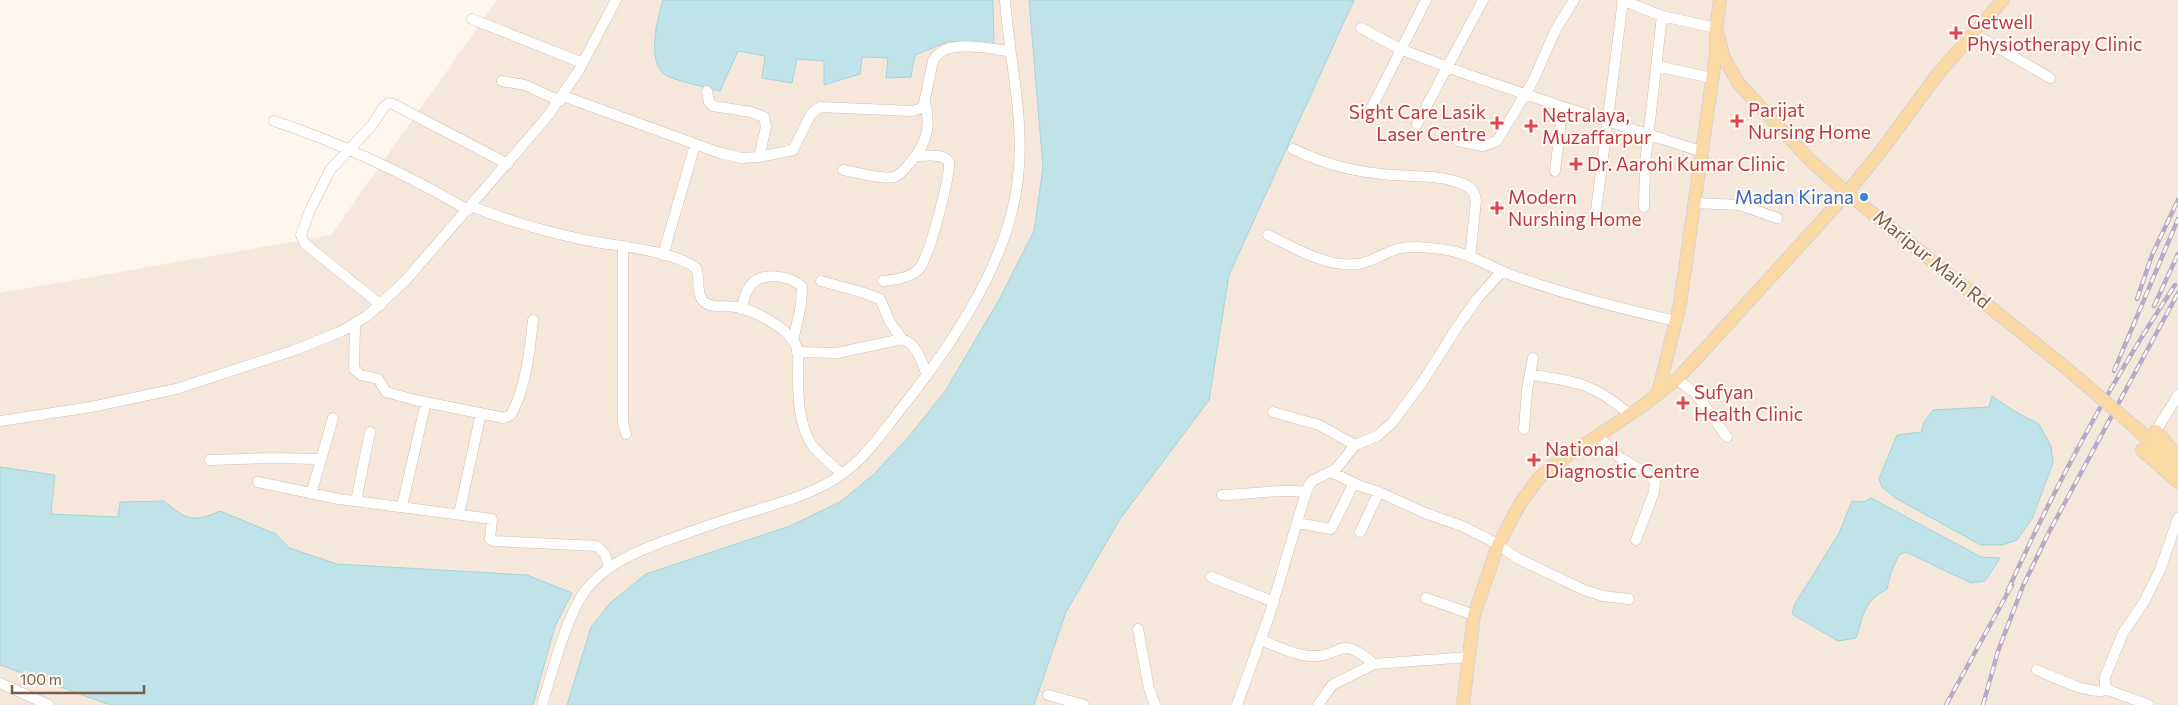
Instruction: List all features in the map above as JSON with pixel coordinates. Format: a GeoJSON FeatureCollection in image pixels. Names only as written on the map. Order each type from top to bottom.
{"type":"FeatureCollection","features":[{"type":"Feature","properties":{"kind":"main road"},"geometry":{"type":"LineString","coordinates":[[1658,393],[1680,304],[1700,151],[1716,53],[1716,28],[1720,0]]}},
{"type":"Feature","properties":{"kind":"main road"},"geometry":{"type":"LineString","coordinates":[[1464,705],[1474,615],[1498,545],[1520,502],[1538,479],[1554,465],[1599,437],[1677,378],[1847,193],[1882,151],[1937,74],[2003,0]]}},
{"type":"Feature","properties":{"kind":"main road","name":"Maripur Main Rd"},"geometry":{"type":"LineString","coordinates":[[1716,28],[1724,58],[1739,84],[1810,160],[1847,193],[2066,368],[2136,428],[2178,468]]}},
{"type":"Feature","properties":{"kind":"main road"},"geometry":{"type":"LineString","coordinates":[[2156,431],[2178,456]]}},
{"type":"Feature","properties":{"kind":"main road"},"geometry":{"type":"LineString","coordinates":[[2142,450],[2178,482]]}},
{"type":"Feature","properties":{"kind":"street"},"geometry":{"type":"LineString","coordinates":[[0,421],[91,408],[168,391],[286,353],[355,324],[381,305],[406,281],[508,164],[562,98],[583,63],[616,0]]}},
{"type":"Feature","properties":{"kind":"street"},"geometry":{"type":"LineString","coordinates":[[542,705],[575,611],[585,591],[609,568],[633,553],[648,547],[801,496],[842,474],[871,448],[927,376],[957,332],[993,262],[1015,200],[1020,146],[1005,0]]}},
{"type":"Feature","properties":{"kind":"street"},"geometry":{"type":"LineString","coordinates":[[1369,113],[1426,0]]}},
{"type":"Feature","properties":{"kind":"street"},"geometry":{"type":"LineString","coordinates":[[1417,124],[1483,0]]}},
{"type":"Feature","properties":{"kind":"street"},"geometry":{"type":"LineString","coordinates":[[1458,140],[1483,146],[1497,141],[1540,68],[1556,29],[1574,0]]}},
{"type":"Feature","properties":{"kind":"street"},"geometry":{"type":"LineString","coordinates":[[1596,211],[1622,0],[1662,16],[1716,28]]}},
{"type":"Feature","properties":{"kind":"street"},"geometry":{"type":"LineString","coordinates":[[1644,207],[1645,164],[1662,16]]}},
{"type":"Feature","properties":{"kind":"street"},"geometry":{"type":"LineString","coordinates":[[472,19],[583,63]]}},
{"type":"Feature","properties":{"kind":"street"},"geometry":{"type":"LineString","coordinates":[[1361,28],[1400,49],[1563,107],[1700,151]]}},
{"type":"Feature","properties":{"kind":"street"},"geometry":{"type":"LineString","coordinates":[[1973,33],[2050,78]]}},
{"type":"Feature","properties":{"kind":"street"},"geometry":{"type":"LineString","coordinates":[[502,81],[525,84],[730,156],[759,157],[793,150],[811,114],[820,107],[912,111],[923,108],[933,61],[936,55],[945,48],[956,46],[1010,51]]}},
{"type":"Feature","properties":{"kind":"street"},"geometry":{"type":"LineString","coordinates":[[1657,66],[1712,78]]}},
{"type":"Feature","properties":{"kind":"street"},"geometry":{"type":"LineString","coordinates":[[707,90],[709,102],[713,106],[751,112],[764,117],[766,127],[759,157]]}},
{"type":"Feature","properties":{"kind":"street"},"geometry":{"type":"LineString","coordinates":[[381,305],[305,244],[301,238],[302,231],[319,190],[330,170],[372,124],[383,108],[389,103],[508,164]]}},
{"type":"Feature","properties":{"kind":"street"},"geometry":{"type":"LineString","coordinates":[[843,170],[894,177],[917,156],[922,148],[928,130],[928,113],[925,103]]}},
{"type":"Feature","properties":{"kind":"street"},"geometry":{"type":"LineString","coordinates":[[1555,171],[1563,107]]}},
{"type":"Feature","properties":{"kind":"street"},"geometry":{"type":"LineString","coordinates":[[274,121],[349,148],[407,175],[470,208],[584,240],[663,255],[684,261],[696,268],[699,278],[699,292],[703,301],[713,305],[741,308],[775,325],[793,341],[798,352],[799,400],[808,438],[817,451],[842,474]]}},
{"type":"Feature","properties":{"kind":"street"},"geometry":{"type":"LineString","coordinates":[[663,255],[695,145]]}},
{"type":"Feature","properties":{"kind":"street"},"geometry":{"type":"LineString","coordinates":[[1293,150],[1340,168],[1435,178],[1458,182],[1469,187],[1475,195],[1476,201],[1470,257]]}},
{"type":"Feature","properties":{"kind":"street"},"geometry":{"type":"LineString","coordinates":[[883,281],[902,278],[920,268],[928,251],[936,224],[949,162],[945,158],[938,156],[917,156]]}},
{"type":"Feature","properties":{"kind":"street"},"geometry":{"type":"LineString","coordinates":[[1694,203],[1740,205],[1777,218]]}},
{"type":"Feature","properties":{"kind":"street"},"geometry":{"type":"LineString","coordinates":[[1268,235],[1318,258],[1347,264],[1360,263],[1398,249],[1412,247],[1448,250],[1554,289],[1676,321]]}},
{"type":"Feature","properties":{"kind":"street"},"geometry":{"type":"LineString","coordinates":[[623,246],[623,422],[626,434]]}},
{"type":"Feature","properties":{"kind":"street"},"geometry":{"type":"LineString","coordinates":[[1237,705],[1274,602],[1296,523],[1306,492],[1312,481],[1331,472],[1341,463],[1354,445],[1377,436],[1392,423],[1421,384],[1477,299],[1502,271]]}},
{"type":"Feature","properties":{"kind":"street"},"geometry":{"type":"LineString","coordinates":[[741,308],[750,286],[761,278],[776,276],[799,284],[802,287],[802,297],[793,341]]}},
{"type":"Feature","properties":{"kind":"street"},"geometry":{"type":"LineString","coordinates":[[821,281],[864,293],[880,300],[890,322],[902,339]]}},
{"type":"Feature","properties":{"kind":"street"},"geometry":{"type":"LineString","coordinates":[[355,324],[353,365],[357,372],[378,379],[386,392],[504,418],[511,415],[514,409],[527,366],[532,320]]}},
{"type":"Feature","properties":{"kind":"street"},"geometry":{"type":"LineString","coordinates":[[798,352],[837,353],[902,339],[907,340],[916,349],[927,376]]}},
{"type":"Feature","properties":{"kind":"street"},"geometry":{"type":"LineString","coordinates":[[1524,429],[1527,390],[1533,358]]}},
{"type":"Feature","properties":{"kind":"street"},"geometry":{"type":"LineString","coordinates":[[1531,375],[1569,381],[1596,390],[1630,415]]}},
{"type":"Feature","properties":{"kind":"street"},"geometry":{"type":"LineString","coordinates":[[1677,378],[1697,395],[1727,437]]}},
{"type":"Feature","properties":{"kind":"street"},"geometry":{"type":"LineString","coordinates":[[2156,431],[2178,396]]}},
{"type":"Feature","properties":{"kind":"street"},"geometry":{"type":"LineString","coordinates":[[402,506],[426,402]]}},
{"type":"Feature","properties":{"kind":"street"},"geometry":{"type":"LineString","coordinates":[[1273,412],[1319,425],[1354,445]]}},
{"type":"Feature","properties":{"kind":"street"},"geometry":{"type":"LineString","coordinates":[[459,514],[481,413]]}},
{"type":"Feature","properties":{"kind":"street"},"geometry":{"type":"LineString","coordinates":[[311,494],[333,418]]}},
{"type":"Feature","properties":{"kind":"street"},"geometry":{"type":"LineString","coordinates":[[356,501],[370,432]]}},
{"type":"Feature","properties":{"kind":"street"},"geometry":{"type":"LineString","coordinates":[[1599,437],[1619,457],[1651,476],[1655,482],[1654,492],[1636,540]]}},
{"type":"Feature","properties":{"kind":"street"},"geometry":{"type":"LineString","coordinates":[[210,460],[321,459]]}},
{"type":"Feature","properties":{"kind":"street"},"geometry":{"type":"LineString","coordinates":[[1331,472],[1425,513],[1462,526],[1498,545],[1519,559],[1584,590],[1603,596],[1629,599]]}},
{"type":"Feature","properties":{"kind":"street"},"geometry":{"type":"LineString","coordinates":[[258,482],[311,494],[492,519],[490,539],[494,541],[596,546],[605,554],[609,568]]}},
{"type":"Feature","properties":{"kind":"street"},"geometry":{"type":"LineString","coordinates":[[1296,523],[1331,529],[1354,483]]}},
{"type":"Feature","properties":{"kind":"street"},"geometry":{"type":"LineString","coordinates":[[1222,495],[1248,494],[1282,489],[1306,492]]}},
{"type":"Feature","properties":{"kind":"street"},"geometry":{"type":"LineString","coordinates":[[1360,532],[1379,492]]}},
{"type":"Feature","properties":{"kind":"street"},"geometry":{"type":"LineString","coordinates":[[2108,690],[2105,685],[2105,678],[2112,655],[2150,591],[2178,518]]}},
{"type":"Feature","properties":{"kind":"street"},"geometry":{"type":"LineString","coordinates":[[1211,577],[1274,602]]}},
{"type":"Feature","properties":{"kind":"street"},"geometry":{"type":"LineString","coordinates":[[1426,598],[1474,615]]}},
{"type":"Feature","properties":{"kind":"street"},"geometry":{"type":"LineString","coordinates":[[1138,629],[1149,688],[1155,705]]}},
{"type":"Feature","properties":{"kind":"street"},"geometry":{"type":"LineString","coordinates":[[1261,640],[1308,656],[1322,656],[1342,647],[1348,647],[1359,652],[1374,664]]}},
{"type":"Feature","properties":{"kind":"street"},"geometry":{"type":"LineString","coordinates":[[1318,705],[1332,685],[1374,664],[1469,657]]}},
{"type":"Feature","properties":{"kind":"street"},"geometry":{"type":"LineString","coordinates":[[2037,670],[2091,690],[2108,690],[2149,705]]}},
{"type":"Feature","properties":{"kind":"street"},"geometry":{"type":"LineString","coordinates":[[0,683],[49,705]]}},
{"type":"Feature","properties":{"kind":"street"},"geometry":{"type":"LineString","coordinates":[[1048,694],[1084,705]]}},
{"type":"Feature","properties":{"kind":"shaded area"},"geometry":{"type":"Polygon","coordinates":[[[497,0],[2178,0],[2178,705],[0,705],[0,293],[331,235],[497,0]]]}},
{"type":"Feature","properties":{"kind":"water"},"geometry":{"type":"Polygon","coordinates":[[[663,0],[993,0],[994,46],[949,41],[915,55],[911,77],[886,78],[888,58],[862,57],[860,74],[824,85],[824,61],[797,59],[792,83],[762,78],[765,56],[738,51],[720,91],[674,79],[664,74],[659,68],[656,59],[655,39],[663,0]]]}},
{"type":"Feature","properties":{"kind":"water"},"geometry":{"type":"Polygon","coordinates":[[[1029,0],[1354,0],[1229,275],[1209,400],[1120,519],[1066,612],[1034,705],[567,705],[591,627],[610,603],[646,574],[790,526],[840,502],[873,475],[906,440],[946,390],[1000,298],[1034,231],[1043,168],[1029,0]]]}},
{"type":"Feature","properties":{"kind":"water"},"geometry":{"type":"Polygon","coordinates":[[[1992,396],[2014,411],[2039,424],[2051,446],[2053,463],[2032,519],[2017,540],[2002,545],[1981,545],[1897,499],[1882,487],[1879,479],[1897,435],[1921,432],[1924,422],[1933,410],[1989,407],[1992,396]]]}},
{"type":"Feature","properties":{"kind":"water"},"geometry":{"type":"Polygon","coordinates":[[[0,467],[55,475],[51,514],[118,517],[120,502],[164,501],[184,516],[190,518],[203,517],[220,511],[276,534],[289,548],[337,564],[527,575],[572,593],[555,626],[533,705],[110,705],[0,665],[0,467]]]}},
{"type":"Feature","properties":{"kind":"water"},"geometry":{"type":"Polygon","coordinates":[[[1871,498],[1981,557],[2000,558],[1985,581],[1971,583],[1906,552],[1899,555],[1891,572],[1887,589],[1869,604],[1863,615],[1856,638],[1838,641],[1792,614],[1795,604],[1839,533],[1852,501],[1864,502],[1871,498]]]}},
{"type":"Feature","properties":{"kind":"railway"},"geometry":{"type":"LineString","coordinates":[[2137,299],[2152,255],[2178,200]]}},
{"type":"Feature","properties":{"kind":"railway"},"geometry":{"type":"LineString","coordinates":[[2114,371],[2178,219]]}},
{"type":"Feature","properties":{"kind":"railway"},"geometry":{"type":"LineString","coordinates":[[2154,306],[2178,254]]}},
{"type":"Feature","properties":{"kind":"railway"},"geometry":{"type":"LineString","coordinates":[[2008,590],[2065,472],[2107,396],[2175,285]]}},
{"type":"Feature","properties":{"kind":"railway"},"geometry":{"type":"LineString","coordinates":[[1983,705],[1998,651],[2023,586],[2048,534],[2178,293]]}},
{"type":"Feature","properties":{"kind":"railway"},"geometry":{"type":"LineString","coordinates":[[1946,705],[2012,585]]}},
{"type":"Feature","properties":{"kind":"place","name":"Getwell Physiotherapy Clinic"},"geometry":{"type":"Point","coordinates":[1956,33]}},
{"type":"Feature","properties":{"kind":"place","name":"Parijat Nursing Home"},"geometry":{"type":"Point","coordinates":[1737,121]}},
{"type":"Feature","properties":{"kind":"place","name":"Sight Care Lasik Laser Centre"},"geometry":{"type":"Point","coordinates":[1497,123]}},
{"type":"Feature","properties":{"kind":"place","name":"Netralaya, Muzaffarpur"},"geometry":{"type":"Point","coordinates":[1531,126]}},
{"type":"Feature","properties":{"kind":"place","name":"Dr. Aarohi Kumar Clinic"},"geometry":{"type":"Point","coordinates":[1576,164]}},
{"type":"Feature","properties":{"kind":"place","name":"Madan Kirana"},"geometry":{"type":"Point","coordinates":[1864,197]}},
{"type":"Feature","properties":{"kind":"place","name":"Modern Nurshing Home"},"geometry":{"type":"Point","coordinates":[1497,208]}},
{"type":"Feature","properties":{"kind":"place","name":"Sufyan Health Clinic"},"geometry":{"type":"Point","coordinates":[1683,403]}},
{"type":"Feature","properties":{"kind":"place","name":"National Diagnostic Centre"},"geometry":{"type":"Point","coordinates":[1534,460]}}]}
